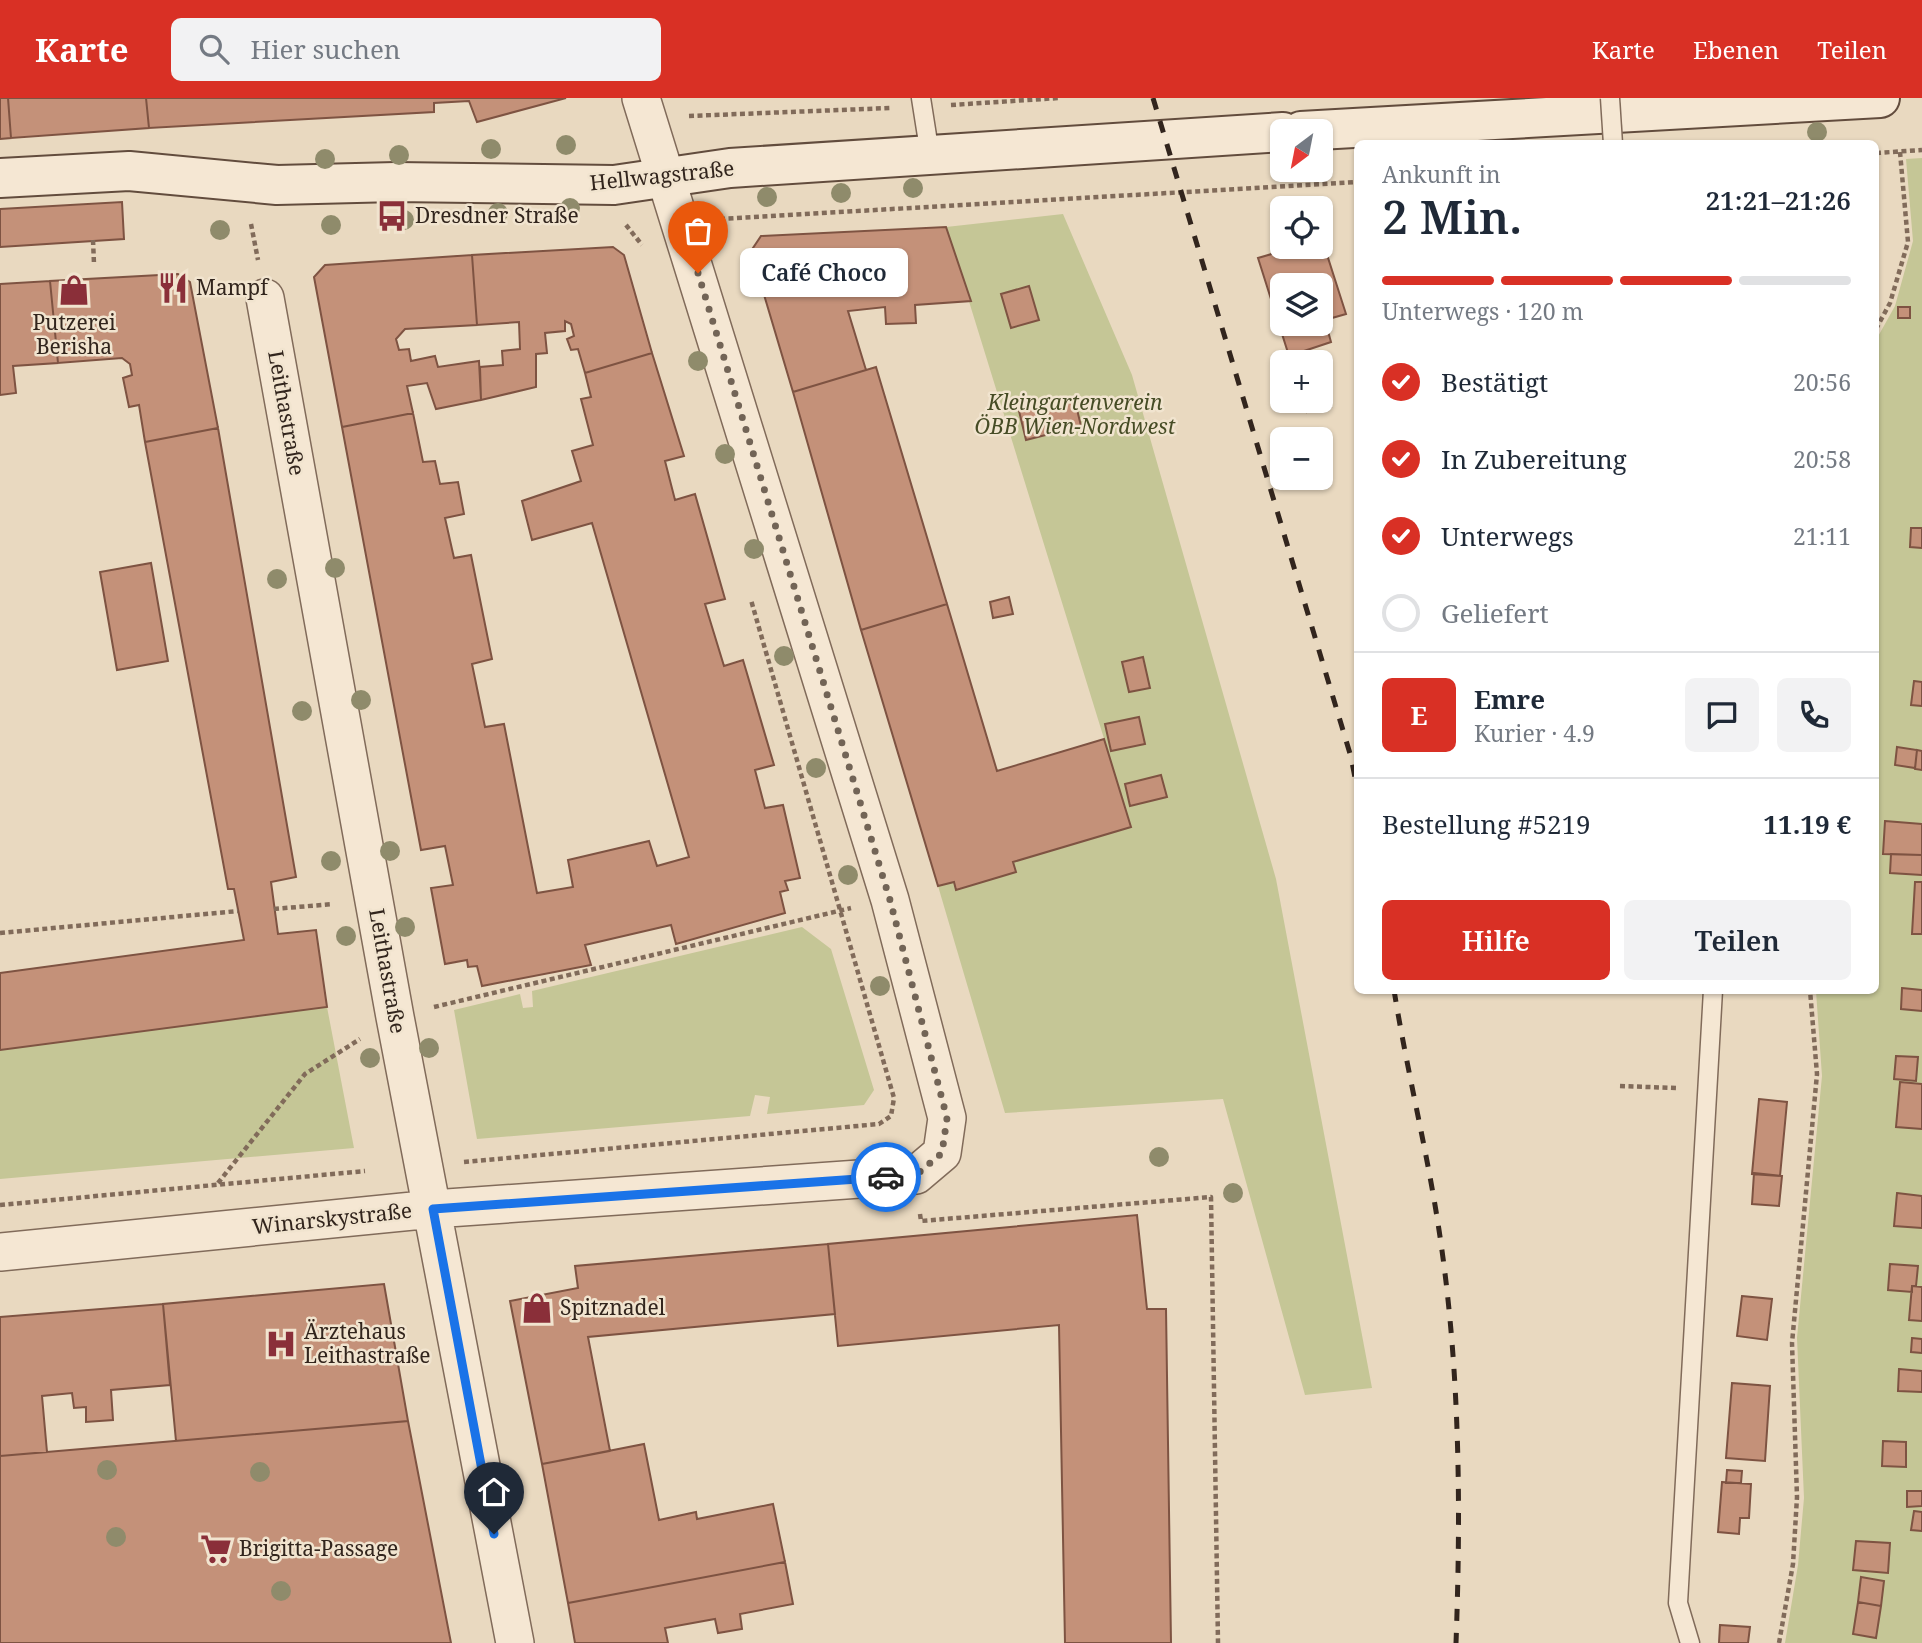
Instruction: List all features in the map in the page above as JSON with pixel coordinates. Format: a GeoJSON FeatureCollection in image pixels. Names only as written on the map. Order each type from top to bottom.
{"type":"FeatureCollection","features":[{"type":"Feature","properties":{"kind":"street"},"geometry":{"type":"LineString","coordinates":[[1334,129],[1880,98]]}},
{"type":"Feature","properties":{"kind":"street"},"geometry":{"type":"LineString","coordinates":[[644,108],[682,221],[890,900],[947,1118],[942,1153],[916,1175]]}},
{"type":"Feature","properties":{"kind":"street","name":"Hellwagstraße"},"geometry":{"type":"LineString","coordinates":[[0,178],[129,171],[277,186],[396,182],[614,185],[730,168],[1270,133]]}},
{"type":"Feature","properties":{"kind":"street","name":"Leithastraße"},"geometry":{"type":"LineString","coordinates":[[265,298],[395,1017],[515,1643]]}},
{"type":"Feature","properties":{"kind":"street","name":"Winarskystraße"},"geometry":{"type":"LineString","coordinates":[[0,1252],[433,1209],[916,1175]]}},
{"type":"Feature","properties":{"kind":"lane"},"geometry":{"type":"LineString","coordinates":[[1610,98],[1613,140]]}},
{"type":"Feature","properties":{"kind":"lane"},"geometry":{"type":"LineString","coordinates":[[921,102],[930,155]]}},
{"type":"Feature","properties":{"kind":"lane"},"geometry":{"type":"LineString","coordinates":[[1689,1643],[1678,1603],[1713,994]]}},
{"type":"Feature","properties":{"kind":"path"},"geometry":{"type":"LineString","coordinates":[[644,108],[1059,98]]}},
{"type":"Feature","properties":{"kind":"path"},"geometry":{"type":"LineString","coordinates":[[1879,153],[1922,150]]}},
{"type":"Feature","properties":{"kind":"path"},"geometry":{"type":"LineString","coordinates":[[1879,323],[1890,303],[1908,242],[1900,152]]}},
{"type":"Feature","properties":{"kind":"path"},"geometry":{"type":"LineString","coordinates":[[651,255],[625,224],[1354,183]]}},
{"type":"Feature","properties":{"kind":"path"},"geometry":{"type":"LineString","coordinates":[[93,240],[94,264]]}},
{"type":"Feature","properties":{"kind":"path"},"geometry":{"type":"LineString","coordinates":[[0,1205],[886,1121],[891,1116],[894,1098],[748,590]]}},
{"type":"Feature","properties":{"kind":"path"},"geometry":{"type":"LineString","coordinates":[[274,909],[374,900]]}},
{"type":"Feature","properties":{"kind":"path"},"geometry":{"type":"LineString","coordinates":[[217,1185],[305,1074],[395,1017],[890,900]]}},
{"type":"Feature","properties":{"kind":"path"},"geometry":{"type":"LineString","coordinates":[[0,933],[238,911]]}},
{"type":"Feature","properties":{"kind":"path"},"geometry":{"type":"LineString","coordinates":[[1779,1643],[1793,1564],[1797,1497],[1792,1343],[1817,1074],[1810,994]]}},
{"type":"Feature","properties":{"kind":"path"},"geometry":{"type":"LineString","coordinates":[[1620,1086],[1681,1088]]}},
{"type":"Feature","properties":{"kind":"path"},"geometry":{"type":"LineString","coordinates":[[916,1175],[921,1221],[1211,1198],[1218,1643]]}},
{"type":"Feature","properties":{"kind":"green space"},"geometry":{"type":"Polygon","coordinates":[[[1922,158],[1922,1643],[1785,1643],[1798,1565],[1804,1498],[1797,1338],[1822,1076],[1816,994],[1879,994],[1879,335],[1895,306],[1913,241],[1906,159],[1922,158]]]}},
{"type":"Feature","properties":{"kind":"green space","name":"Kleingartenverein ÖBB Wien-Nordwest"},"geometry":{"type":"Polygon","coordinates":[[[1063,214],[1132,375],[1276,879],[1372,1388],[1305,1395],[1223,1099],[1005,1113],[938,886],[954,882],[956,890],[1016,871],[1013,862],[1131,826],[946,227],[1063,214]]]}},
{"type":"Feature","properties":{"kind":"green space"},"geometry":{"type":"Polygon","coordinates":[[[802,927],[831,949],[874,1090],[864,1105],[767,1114],[770,1097],[755,1095],[750,1116],[477,1139],[454,1010],[520,994],[523,1008],[533,1007],[532,991],[802,927]]]}},
{"type":"Feature","properties":{"kind":"green space"},"geometry":{"type":"Polygon","coordinates":[[[327,1007],[354,1148],[0,1179],[0,1050],[327,1007]]]}},
{"type":"Feature","properties":{"kind":"building"},"geometry":{"type":"Polygon","coordinates":[[[0,98],[8,98],[11,138],[0,139],[0,98]]]}},
{"type":"Feature","properties":{"kind":"building"},"geometry":{"type":"Polygon","coordinates":[[[8,98],[146,98],[149,128],[11,138],[8,98]]]}},
{"type":"Feature","properties":{"kind":"building"},"geometry":{"type":"Polygon","coordinates":[[[146,98],[566,98],[477,122],[469,101],[434,103],[434,112],[149,128],[146,98]]]}},
{"type":"Feature","properties":{"kind":"building"},"geometry":{"type":"Polygon","coordinates":[[[122,202],[124,239],[0,247],[0,209],[122,202]]]}},
{"type":"Feature","properties":{"kind":"building"},"geometry":{"type":"Polygon","coordinates":[[[946,227],[971,301],[915,305],[916,323],[886,324],[885,307],[848,311],[866,370],[793,392],[751,251],[761,236],[946,227]]]}},
{"type":"Feature","properties":{"kind":"building"},"geometry":{"type":"Polygon","coordinates":[[[613,247],[624,255],[652,353],[585,373],[578,349],[571,350],[567,339],[574,336],[571,324],[565,321],[565,331],[545,333],[547,353],[536,354],[536,387],[481,400],[480,367],[503,365],[502,351],[520,349],[519,322],[477,325],[472,255],[613,247]]]}},
{"type":"Feature","properties":{"kind":"building"},"geometry":{"type":"Polygon","coordinates":[[[1270,254],[1270,259],[1328,259],[1333,273],[1270,273],[1270,296],[1258,258],[1270,254]]]}},
{"type":"Feature","properties":{"kind":"building"},"geometry":{"type":"Polygon","coordinates":[[[472,255],[477,325],[405,329],[396,339],[399,350],[409,349],[411,361],[435,356],[438,367],[479,361],[481,400],[436,409],[427,383],[407,386],[413,413],[342,427],[314,277],[325,265],[472,255]]]}},
{"type":"Feature","properties":{"kind":"building"},"geometry":{"type":"Polygon","coordinates":[[[1333,273],[1346,314],[1333,318],[1333,273]]]}},
{"type":"Feature","properties":{"kind":"building"},"geometry":{"type":"Polygon","coordinates":[[[178,274],[190,282],[218,428],[145,442],[139,405],[129,407],[123,378],[132,375],[130,364],[122,358],[58,363],[50,281],[178,274]]]}},
{"type":"Feature","properties":{"kind":"building"},"geometry":{"type":"Polygon","coordinates":[[[50,281],[58,363],[13,366],[16,393],[0,395],[0,284],[50,281]]]}},
{"type":"Feature","properties":{"kind":"building"},"geometry":{"type":"Polygon","coordinates":[[[1029,286],[1039,320],[1011,328],[1001,294],[1029,286]]]}},
{"type":"Feature","properties":{"kind":"building"},"geometry":{"type":"Polygon","coordinates":[[[1898,307],[1910,307],[1910,318],[1898,318],[1898,307]]]}},
{"type":"Feature","properties":{"kind":"building"},"geometry":{"type":"Polygon","coordinates":[[[1283,336],[1329,336],[1331,342],[1307,350],[1287,350],[1283,336]]]}},
{"type":"Feature","properties":{"kind":"building"},"geometry":{"type":"Polygon","coordinates":[[[652,353],[684,456],[665,461],[675,500],[695,494],[725,599],[705,604],[724,666],[743,660],[774,765],[755,770],[765,808],[783,805],[800,878],[785,881],[788,890],[780,892],[785,913],[676,944],[671,925],[585,945],[591,965],[482,986],[477,966],[468,967],[467,960],[445,964],[431,888],[453,885],[445,846],[421,850],[342,427],[413,413],[423,462],[435,461],[440,484],[458,482],[464,514],[445,518],[454,558],[471,555],[492,659],[472,664],[485,727],[504,724],[537,893],[573,887],[568,860],[649,841],[657,866],[689,857],[592,523],[532,540],[522,501],[581,481],[572,451],[593,445],[581,399],[591,397],[585,373],[652,353]]]}},
{"type":"Feature","properties":{"kind":"building"},"geometry":{"type":"Polygon","coordinates":[[[876,367],[947,604],[861,630],[793,392],[876,367]]]}},
{"type":"Feature","properties":{"kind":"building"},"geometry":{"type":"Polygon","coordinates":[[[1074,397],[1081,426],[1026,440],[1019,411],[1074,397]]]}},
{"type":"Feature","properties":{"kind":"building"},"geometry":{"type":"Polygon","coordinates":[[[218,428],[296,877],[271,882],[278,934],[316,930],[327,1007],[0,1050],[0,973],[244,940],[234,889],[228,889],[145,442],[218,428]]]}},
{"type":"Feature","properties":{"kind":"building"},"geometry":{"type":"Polygon","coordinates":[[[1911,528],[1922,528],[1922,548],[1910,547],[1911,528]]]}},
{"type":"Feature","properties":{"kind":"building"},"geometry":{"type":"Polygon","coordinates":[[[151,563],[168,661],[117,670],[100,572],[151,563]]]}},
{"type":"Feature","properties":{"kind":"building"},"geometry":{"type":"Polygon","coordinates":[[[1009,597],[1013,614],[993,618],[990,602],[1009,597]]]}},
{"type":"Feature","properties":{"kind":"building"},"geometry":{"type":"Polygon","coordinates":[[[947,604],[997,771],[1104,739],[1131,827],[1013,862],[1016,872],[956,890],[954,882],[938,886],[861,630],[947,604]]]}},
{"type":"Feature","properties":{"kind":"building"},"geometry":{"type":"Polygon","coordinates":[[[1143,657],[1150,688],[1129,692],[1122,662],[1143,657]]]}},
{"type":"Feature","properties":{"kind":"building"},"geometry":{"type":"Polygon","coordinates":[[[1914,681],[1922,682],[1922,706],[1911,705],[1914,681]]]}},
{"type":"Feature","properties":{"kind":"building"},"geometry":{"type":"Polygon","coordinates":[[[1139,717],[1145,744],[1111,751],[1105,724],[1139,717]]]}},
{"type":"Feature","properties":{"kind":"building"},"geometry":{"type":"Polygon","coordinates":[[[1897,747],[1917,750],[1915,768],[1895,765],[1897,747]]]}},
{"type":"Feature","properties":{"kind":"building"},"geometry":{"type":"Polygon","coordinates":[[[1917,750],[1922,751],[1922,770],[1915,769],[1917,750]]]}},
{"type":"Feature","properties":{"kind":"building"},"geometry":{"type":"Polygon","coordinates":[[[1161,775],[1167,797],[1130,806],[1125,784],[1161,775]]]}},
{"type":"Feature","properties":{"kind":"building"},"geometry":{"type":"Polygon","coordinates":[[[1885,821],[1922,824],[1922,855],[1883,854],[1885,821]]]}},
{"type":"Feature","properties":{"kind":"building"},"geometry":{"type":"Polygon","coordinates":[[[1891,854],[1922,855],[1922,875],[1890,873],[1891,854]]]}},
{"type":"Feature","properties":{"kind":"building"},"geometry":{"type":"Polygon","coordinates":[[[1915,882],[1922,882],[1922,934],[1912,934],[1915,882]]]}},
{"type":"Feature","properties":{"kind":"building"},"geometry":{"type":"Polygon","coordinates":[[[1902,988],[1922,990],[1922,1011],[1901,1009],[1902,988]]]}},
{"type":"Feature","properties":{"kind":"building"},"geometry":{"type":"Polygon","coordinates":[[[1896,1056],[1918,1057],[1916,1081],[1894,1079],[1896,1056]]]}},
{"type":"Feature","properties":{"kind":"building"},"geometry":{"type":"Polygon","coordinates":[[[1900,1082],[1922,1084],[1922,1129],[1896,1127],[1900,1082]]]}},
{"type":"Feature","properties":{"kind":"building"},"geometry":{"type":"Polygon","coordinates":[[[1759,1099],[1787,1102],[1780,1176],[1752,1174],[1759,1099]]]}},
{"type":"Feature","properties":{"kind":"building"},"geometry":{"type":"Polygon","coordinates":[[[1754,1173],[1782,1176],[1779,1206],[1752,1204],[1754,1173]]]}},
{"type":"Feature","properties":{"kind":"building"},"geometry":{"type":"Polygon","coordinates":[[[1897,1193],[1922,1196],[1922,1228],[1894,1226],[1897,1193]]]}},
{"type":"Feature","properties":{"kind":"building"},"geometry":{"type":"Polygon","coordinates":[[[1137,1215],[1147,1309],[1166,1309],[1171,1643],[1065,1643],[1059,1325],[838,1346],[828,1244],[1137,1215]]]}},
{"type":"Feature","properties":{"kind":"building"},"geometry":{"type":"Polygon","coordinates":[[[828,1244],[835,1314],[588,1337],[610,1451],[542,1464],[510,1301],[578,1288],[575,1266],[828,1244]]]}},
{"type":"Feature","properties":{"kind":"building"},"geometry":{"type":"Polygon","coordinates":[[[1890,1264],[1918,1266],[1916,1286],[1912,1286],[1912,1292],[1888,1290],[1890,1264]]]}},
{"type":"Feature","properties":{"kind":"building","name":"Ärztehaus Leithastraße"},"geometry":{"type":"Polygon","coordinates":[[[384,1284],[408,1421],[176,1441],[163,1304],[384,1284]]]}},
{"type":"Feature","properties":{"kind":"building"},"geometry":{"type":"Polygon","coordinates":[[[1912,1286],[1922,1287],[1922,1321],[1909,1320],[1912,1286]]]}},
{"type":"Feature","properties":{"kind":"building"},"geometry":{"type":"Polygon","coordinates":[[[1742,1296],[1772,1299],[1767,1340],[1737,1336],[1742,1296]]]}},
{"type":"Feature","properties":{"kind":"building"},"geometry":{"type":"Polygon","coordinates":[[[163,1304],[170,1385],[111,1390],[113,1420],[86,1422],[86,1407],[74,1408],[72,1393],[42,1396],[47,1452],[0,1456],[0,1317],[163,1304]]]}},
{"type":"Feature","properties":{"kind":"building"},"geometry":{"type":"Polygon","coordinates":[[[1912,1338],[1922,1339],[1922,1353],[1911,1352],[1912,1338]]]}},
{"type":"Feature","properties":{"kind":"building"},"geometry":{"type":"Polygon","coordinates":[[[1899,1369],[1922,1371],[1922,1392],[1898,1391],[1899,1369]]]}},
{"type":"Feature","properties":{"kind":"building"},"geometry":{"type":"Polygon","coordinates":[[[1732,1383],[1770,1386],[1765,1461],[1726,1458],[1732,1383]]]}},
{"type":"Feature","properties":{"kind":"building","name":"Brigitta-Passage"},"geometry":{"type":"Polygon","coordinates":[[[408,1421],[451,1643],[0,1643],[0,1456],[408,1421]]]}},
{"type":"Feature","properties":{"kind":"building"},"geometry":{"type":"Polygon","coordinates":[[[1883,1441],[1906,1442],[1906,1467],[1882,1466],[1883,1441]]]}},
{"type":"Feature","properties":{"kind":"building"},"geometry":{"type":"Polygon","coordinates":[[[644,1444],[659,1520],[696,1512],[697,1519],[773,1504],[785,1562],[568,1603],[542,1464],[644,1444]]]}},
{"type":"Feature","properties":{"kind":"building"},"geometry":{"type":"Polygon","coordinates":[[[1727,1470],[1742,1471],[1741,1483],[1726,1483],[1727,1470]]]}},
{"type":"Feature","properties":{"kind":"building"},"geometry":{"type":"Polygon","coordinates":[[[1722,1482],[1751,1484],[1749,1518],[1740,1518],[1739,1534],[1718,1532],[1722,1482]]]}},
{"type":"Feature","properties":{"kind":"building"},"geometry":{"type":"Polygon","coordinates":[[[1907,1491],[1922,1491],[1922,1506],[1907,1507],[1907,1491]]]}},
{"type":"Feature","properties":{"kind":"building"},"geometry":{"type":"Polygon","coordinates":[[[1914,1511],[1922,1512],[1922,1531],[1911,1530],[1914,1511]]]}},
{"type":"Feature","properties":{"kind":"building"},"geometry":{"type":"Polygon","coordinates":[[[1856,1541],[1890,1543],[1888,1573],[1853,1570],[1856,1541]]]}},
{"type":"Feature","properties":{"kind":"building"},"geometry":{"type":"Polygon","coordinates":[[[785,1562],[793,1604],[740,1614],[742,1629],[718,1633],[715,1619],[665,1628],[668,1643],[575,1643],[568,1603],[785,1562]]]}},
{"type":"Feature","properties":{"kind":"building"},"geometry":{"type":"Polygon","coordinates":[[[1861,1577],[1884,1581],[1881,1606],[1858,1602],[1861,1577]]]}},
{"type":"Feature","properties":{"kind":"building"},"geometry":{"type":"Polygon","coordinates":[[[1858,1602],[1881,1606],[1876,1638],[1853,1634],[1858,1602]]]}},
{"type":"Feature","properties":{"kind":"building"},"geometry":{"type":"Polygon","coordinates":[[[1720,1625],[1750,1627],[1748,1643],[1719,1643],[1720,1625]]]}},
{"type":"Feature","properties":{"kind":"railway"},"geometry":{"type":"LineString","coordinates":[[1153,98],[1354,772]]}},
{"type":"Feature","properties":{"kind":"railway"},"geometry":{"type":"LineString","coordinates":[[1395,994],[1434,1200],[1451,1333],[1458,1488],[1456,1643]]}},
{"type":"Feature","properties":{"kind":"way so far"},"geometry":{"type":"LineString","coordinates":[[698,273],[890,900],[947,1118],[942,1153],[916,1175],[886,1177]]}},
{"type":"Feature","properties":{"kind":"place","name":"Dresdner Straße"},"geometry":{"type":"Point","coordinates":[392,216]}},
{"type":"Feature","properties":{"kind":"place","name":"Café Choco"},"geometry":{"type":"Point","coordinates":[698,273]}},
{"type":"Feature","properties":{"kind":"place","name":"Mampf"},"geometry":{"type":"Point","coordinates":[173,288]}},
{"type":"Feature","properties":{"kind":"place","name":"Putzerei Berisha"},"geometry":{"type":"Point","coordinates":[74,290]}},
{"type":"Feature","properties":{"kind":"place","name":"Spitznadel"},"geometry":{"type":"Point","coordinates":[537,1308]}},
{"type":"Feature","properties":{"kind":"place","name":"Ärztehaus Leithastraße"},"geometry":{"type":"Point","coordinates":[281,1344]}},
{"type":"Feature","properties":{"kind":"place","name":"Brigitta-Passage"},"geometry":{"type":"Point","coordinates":[216,1549]}},
{"type":"Feature","properties":{"kind":"route"},"geometry":{"type":"LineString","coordinates":[[494,1534],[433,1209],[886,1177]]}}]}
